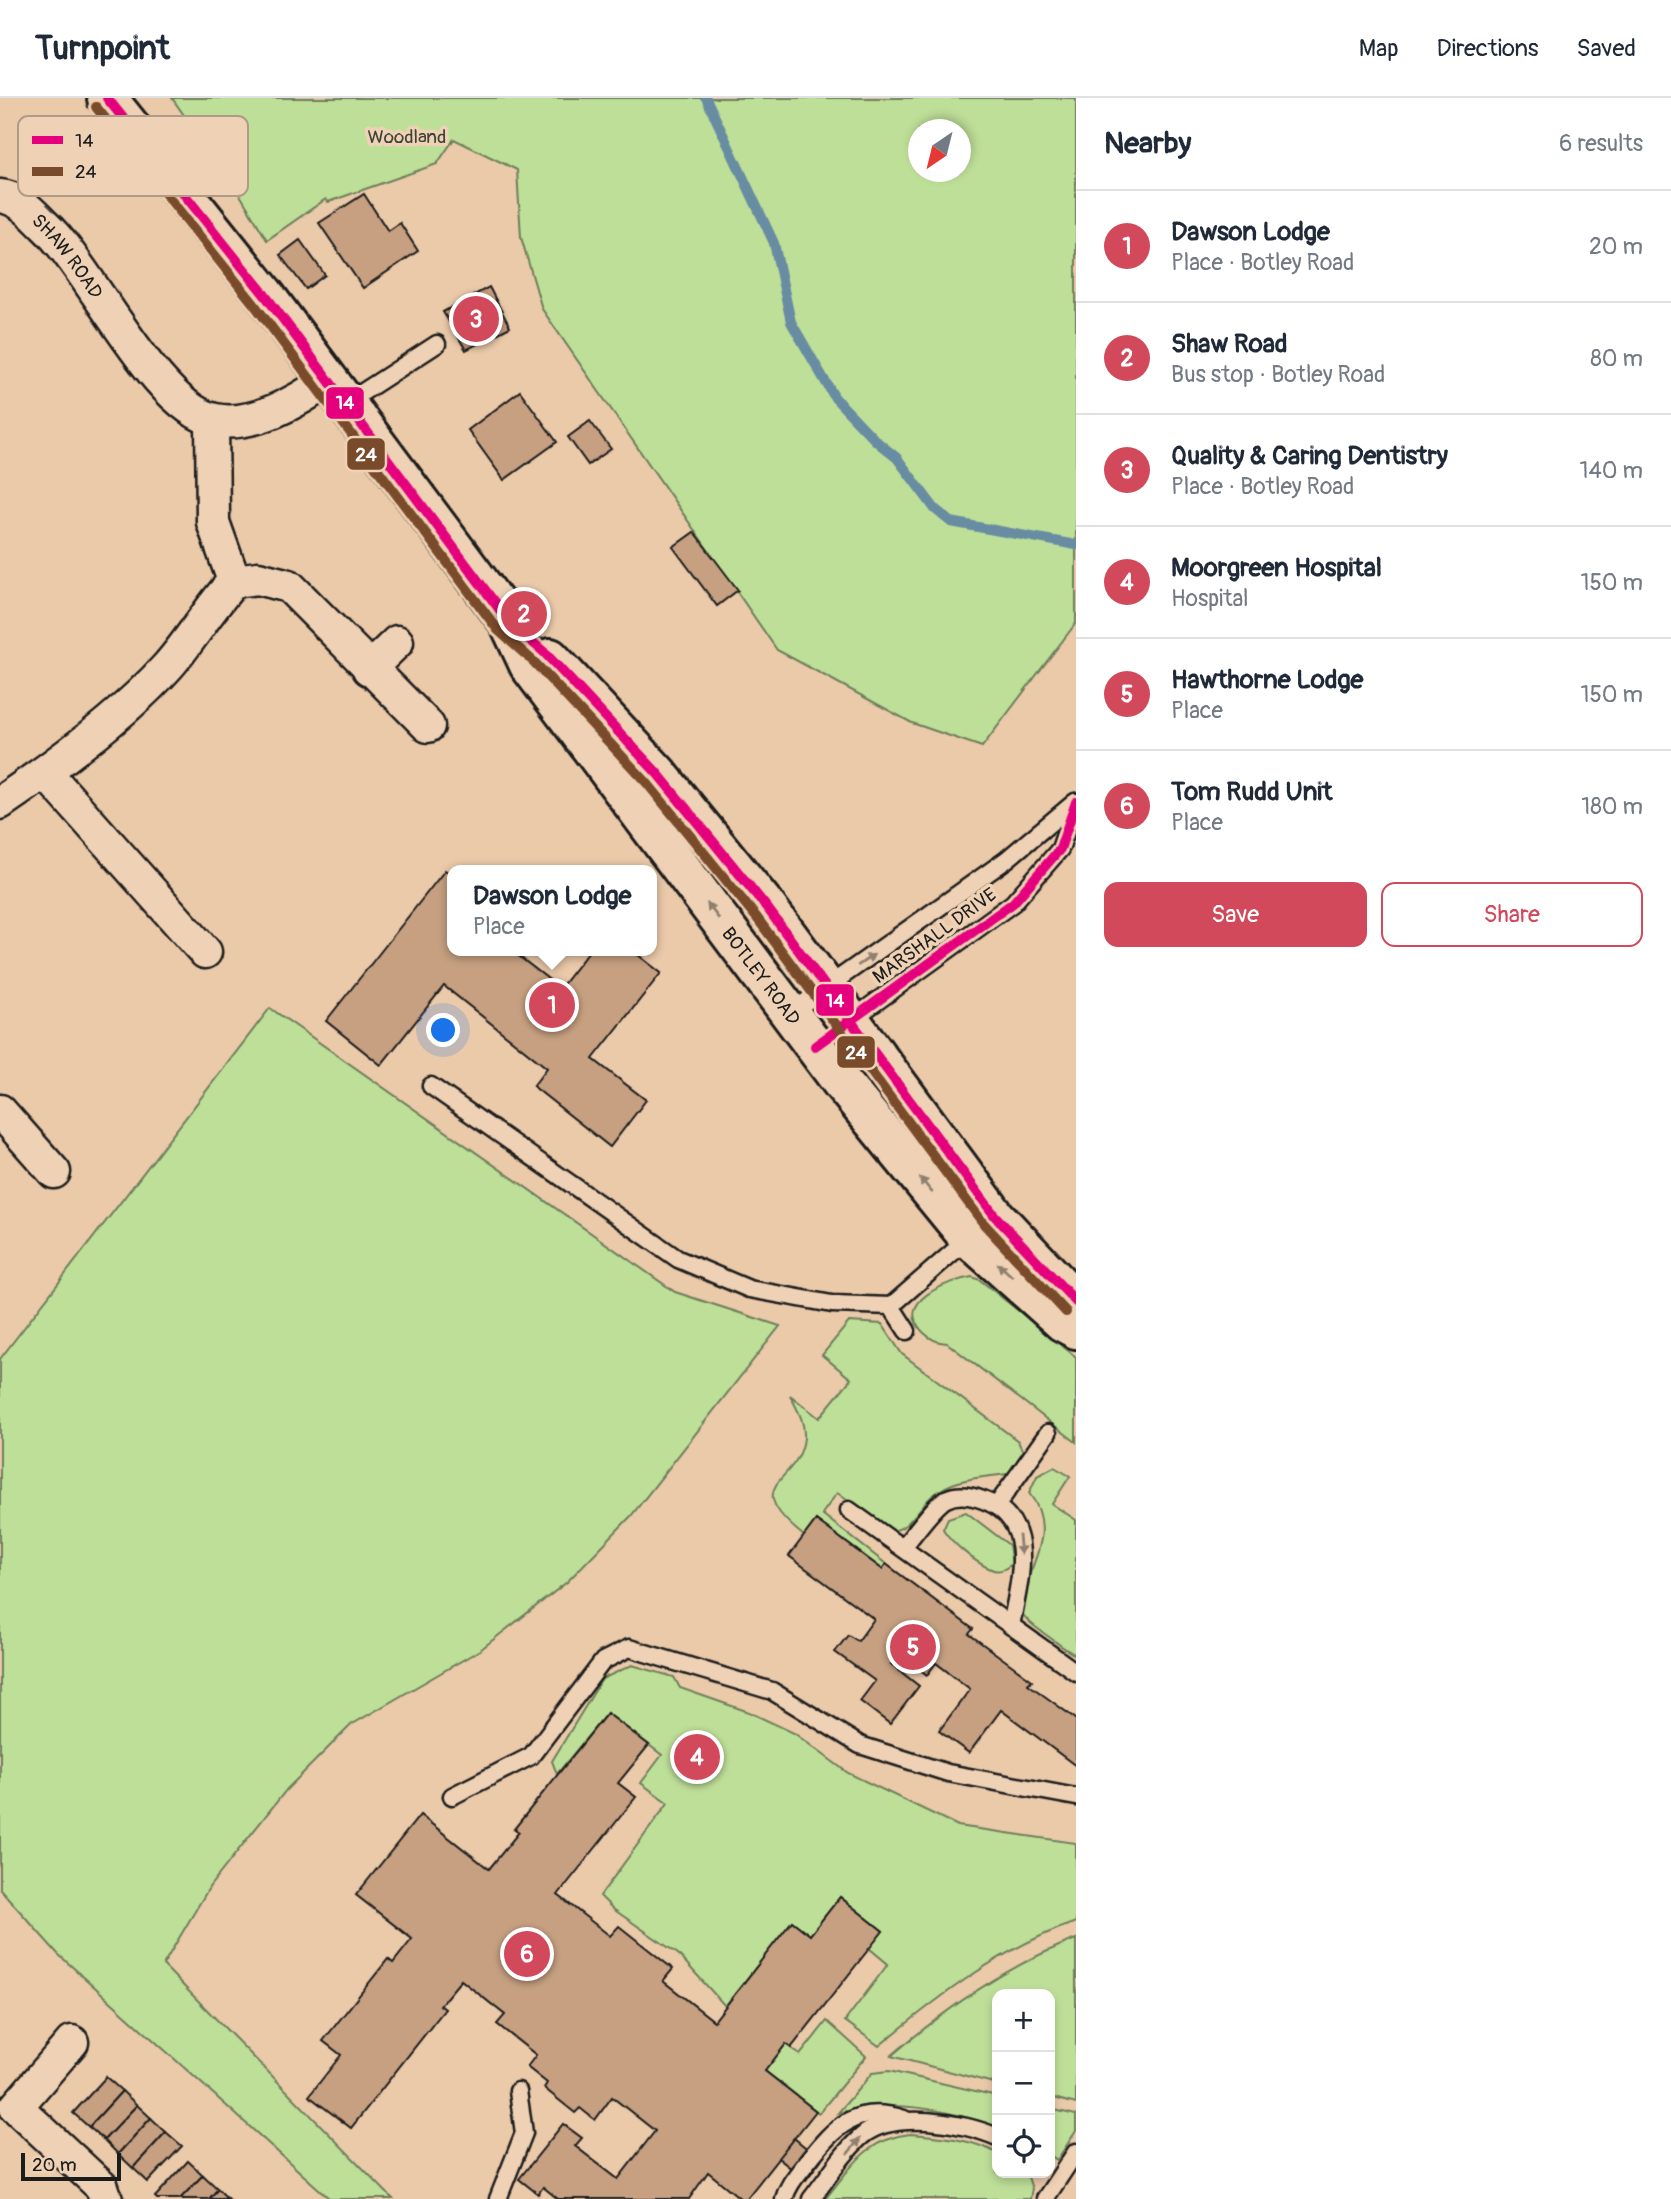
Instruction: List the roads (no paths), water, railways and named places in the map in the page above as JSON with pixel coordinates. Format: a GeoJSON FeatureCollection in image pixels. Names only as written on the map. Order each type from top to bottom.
{"type":"FeatureCollection","features":[{"type":"Feature","properties":{"kind":"main road","name":"BOTLEY ROAD"},"geometry":{"type":"LineString","coordinates":[[107,98],[122,116]]}},
{"type":"Feature","properties":{"kind":"main road","name":"BOTLEY ROAD"},"geometry":{"type":"LineString","coordinates":[[188,196],[509,622],[529,665],[790,1013],[816,1046],[982,1227],[1063,1322],[1076,1329]]}},
{"type":"Feature","properties":{"kind":"main road","name":"BOTLEY ROAD"},"geometry":{"type":"LineString","coordinates":[[509,622],[544,652],[658,774],[768,909],[852,1020],[982,1227],[1076,1303]]}},
{"type":"Feature","properties":{"kind":"street","name":"SHAW ROAD"},"geometry":{"type":"LineString","coordinates":[[0,196],[18,201],[64,244],[147,364],[169,390],[212,420]]}},
{"type":"Feature","properties":{"kind":"street"},"geometry":{"type":"LineString","coordinates":[[234,581],[213,522],[212,420],[232,422],[256,418],[311,393],[337,391]]}},
{"type":"Feature","properties":{"kind":"street"},"geometry":{"type":"LineString","coordinates":[[0,803],[45,772],[168,666],[212,604],[234,581],[258,578],[289,586],[319,613],[369,669],[428,726]]}},
{"type":"Feature","properties":{"kind":"street"},"geometry":{"type":"LineString","coordinates":[[369,669],[397,642]]}},
{"type":"Feature","properties":{"kind":"street"},"geometry":{"type":"LineString","coordinates":[[45,772],[205,953]]}},
{"type":"Feature","properties":{"kind":"street"},"geometry":{"type":"LineString","coordinates":[[0,1111],[54,1172]]}},
{"type":"Feature","properties":{"kind":"street"},"geometry":{"type":"LineString","coordinates":[[72,2042],[16,2107],[102,2187],[106,2199]]}},
{"type":"Feature","properties":{"kind":"lane"},"geometry":{"type":"LineString","coordinates":[[337,391],[437,344]]}},
{"type":"Feature","properties":{"kind":"lane","name":"MARSHALL DRIVE"},"geometry":{"type":"LineString","coordinates":[[790,1013],[1006,860],[1076,801]]}},
{"type":"Feature","properties":{"kind":"lane","name":"MARSHALL DRIVE"},"geometry":{"type":"LineString","coordinates":[[816,1046],[1013,903],[1060,849],[1076,801]]}},
{"type":"Feature","properties":{"kind":"lane"},"geometry":{"type":"LineString","coordinates":[[431,1086],[678,1259],[749,1289],[832,1304],[891,1306],[982,1227]]}},
{"type":"Feature","properties":{"kind":"lane"},"geometry":{"type":"LineString","coordinates":[[891,1306],[907,1331]]}},
{"type":"Feature","properties":{"kind":"lane"},"geometry":{"type":"LineString","coordinates":[[997,1505],[1048,1433]]}},
{"type":"Feature","properties":{"kind":"lane"},"geometry":{"type":"LineString","coordinates":[[903,1547],[946,1499],[968,1495],[997,1505],[1018,1526],[1021,1562],[1011,1626]]}},
{"type":"Feature","properties":{"kind":"lane"},"geometry":{"type":"LineString","coordinates":[[849,1510],[1076,1672]]}},
{"type":"Feature","properties":{"kind":"lane"},"geometry":{"type":"LineString","coordinates":[[452,1796],[531,1756],[603,1661],[629,1648],[772,1691],[860,1745],[948,1773],[1076,1797]]}},
{"type":"Feature","properties":{"kind":"lane"},"geometry":{"type":"LineString","coordinates":[[498,2199],[524,2133],[518,2091]]}},
{"type":"Feature","properties":{"kind":"lane"},"geometry":{"type":"LineString","coordinates":[[784,2199],[787,2187],[834,2128],[855,2117],[883,2112],[913,2121]]}},
{"type":"Feature","properties":{"kind":"lane"},"geometry":{"type":"LineString","coordinates":[[811,2199],[862,2136],[882,2124],[941,2122],[992,2136]]}},
{"type":"Feature","properties":{"kind":"lane"},"geometry":{"type":"LineString","coordinates":[[1055,2174],[1076,2152]]}},
{"type":"Feature","properties":{"kind":"lane"},"geometry":{"type":"LineString","coordinates":[[1045,2199],[1053,2178]]}},
{"type":"Feature","properties":{"kind":"waterway"},"geometry":{"type":"LineString","coordinates":[[706,98],[774,243],[791,322],[835,398],[876,441],[897,458],[935,509],[951,522],[1076,545]]}},
{"type":"Feature","properties":{"kind":"place","name":"Quality & Caring Dentistry"},"geometry":{"type":"Point","coordinates":[476,319]}},
{"type":"Feature","properties":{"kind":"place","name":"Shaw Road"},"geometry":{"type":"Point","coordinates":[524,614]}},
{"type":"Feature","properties":{"kind":"place","name":"Dawson Lodge"},"geometry":{"type":"Point","coordinates":[552,1005]}},
{"type":"Feature","properties":{"kind":"place","name":"Hawthorne Lodge"},"geometry":{"type":"Point","coordinates":[913,1647]}},
{"type":"Feature","properties":{"kind":"place","name":"Moorgreen Hospital"},"geometry":{"type":"Point","coordinates":[697,1757]}},
{"type":"Feature","properties":{"kind":"place","name":"Tom Rudd Unit"},"geometry":{"type":"Point","coordinates":[527,1954]}},
{"type":"Feature","properties":{"kind":"park label","name":"Woodland"},"geometry":{"type":"Point","coordinates":[407,136]}}]}
